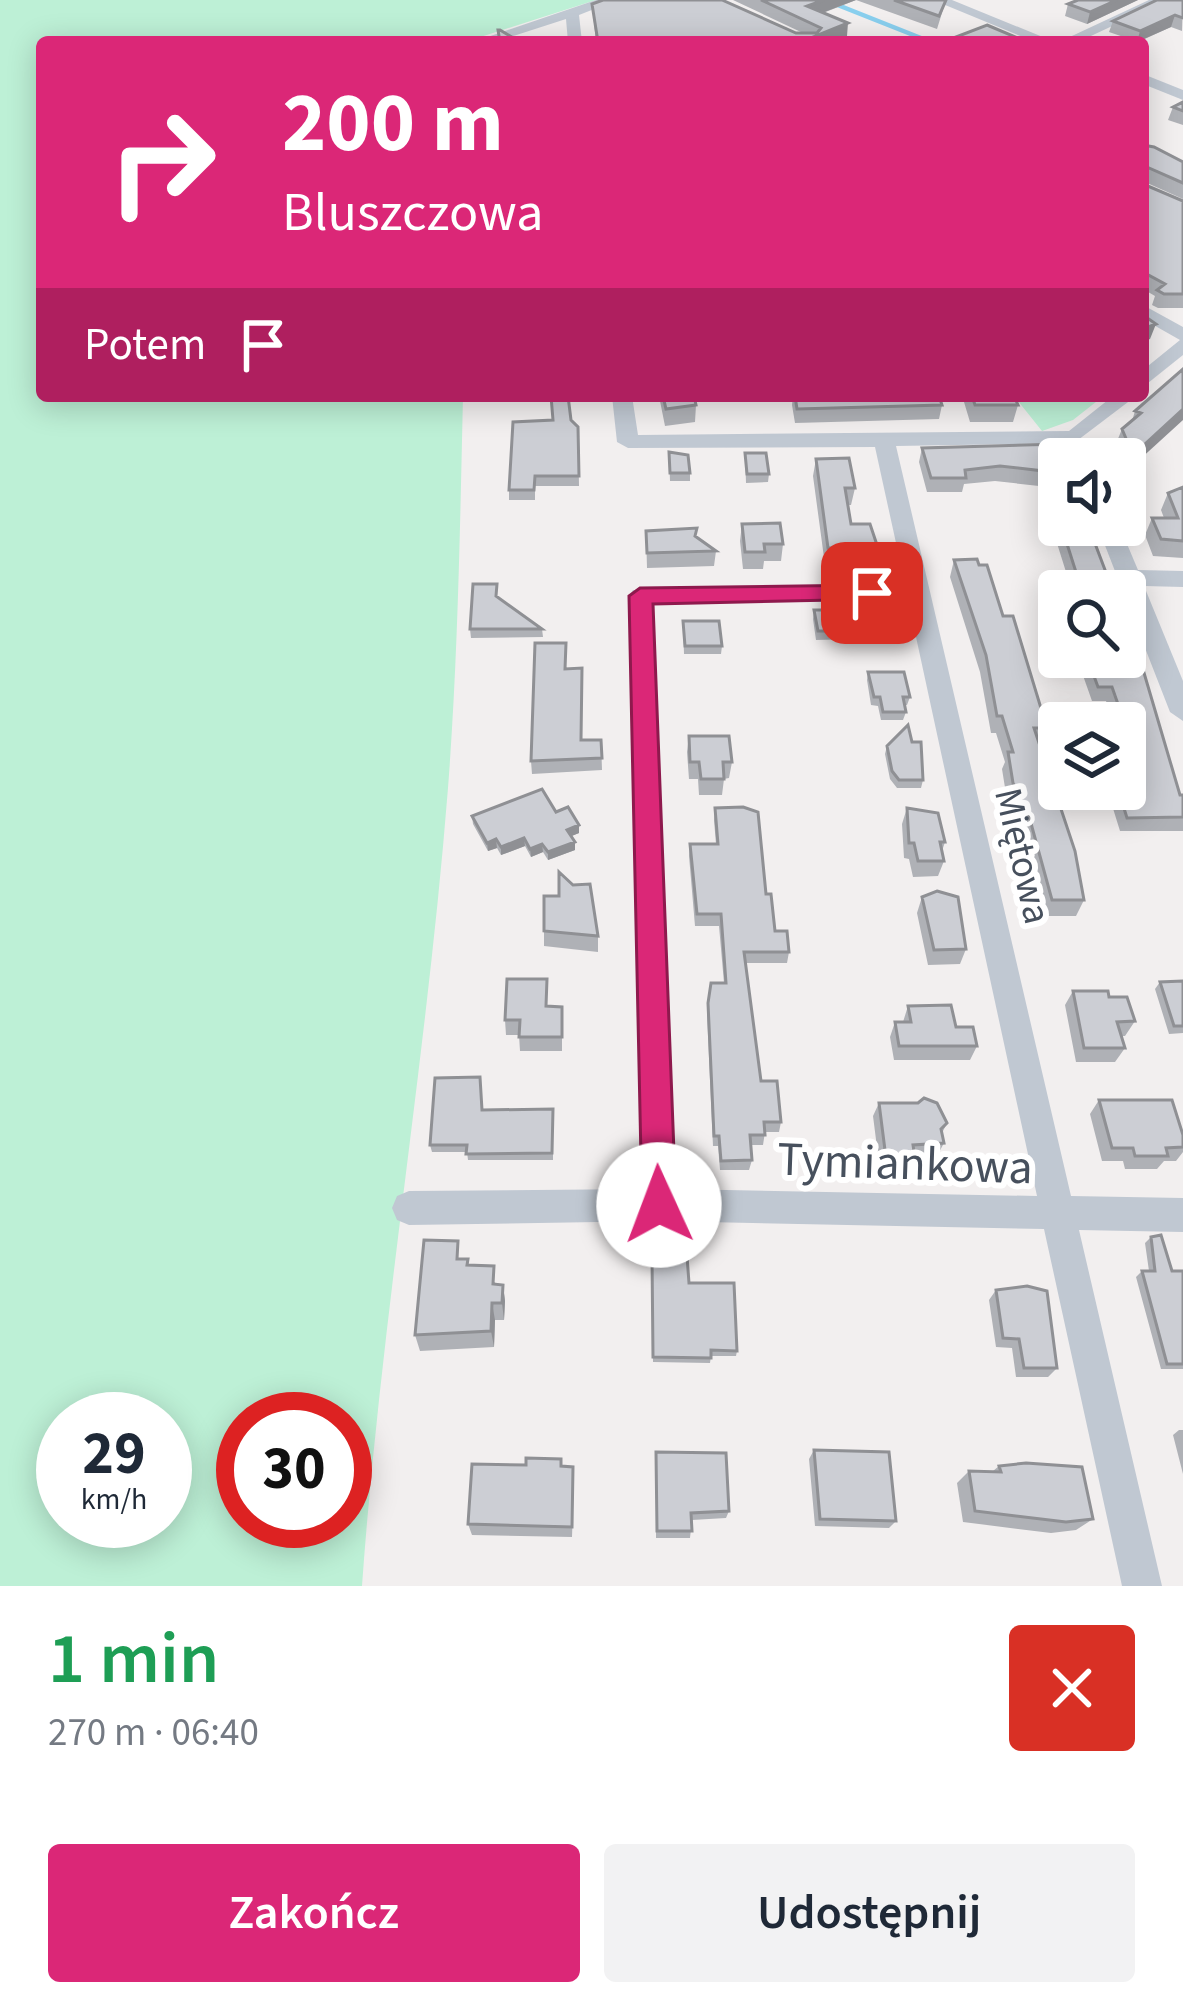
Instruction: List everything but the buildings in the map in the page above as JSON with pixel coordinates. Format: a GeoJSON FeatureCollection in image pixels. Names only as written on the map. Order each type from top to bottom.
{"type":"FeatureCollection","features":[{"type":"Feature","properties":{"kind":"street"},"geometry":{"type":"LineString","coordinates":[[498,36],[610,0]]}},
{"type":"Feature","properties":{"kind":"street"},"geometry":{"type":"LineString","coordinates":[[940,0],[1033,36]]}},
{"type":"Feature","properties":{"kind":"street"},"geometry":{"type":"LineString","coordinates":[[1080,36],[1161,0]]}},
{"type":"Feature","properties":{"kind":"street"},"geometry":{"type":"LineString","coordinates":[[567,13],[573,16],[575,36]]}},
{"type":"Feature","properties":{"kind":"street"},"geometry":{"type":"LineString","coordinates":[[1149,81],[1183,95]]}},
{"type":"Feature","properties":{"kind":"street"},"geometry":{"type":"LineString","coordinates":[[1149,315],[1183,335]]}},
{"type":"Feature","properties":{"kind":"street"},"geometry":{"type":"LineString","coordinates":[[1149,376],[1183,345]]}},
{"type":"Feature","properties":{"kind":"street"},"geometry":{"type":"LineString","coordinates":[[623,402],[628,442],[1074,437],[1118,402]]}},
{"type":"Feature","properties":{"kind":"street","name":"Miętowa"},"geometry":{"type":"LineString","coordinates":[[884,440],[1142,1586]]}},
{"type":"Feature","properties":{"kind":"street"},"geometry":{"type":"LineString","coordinates":[[1146,578],[1183,579]]}},
{"type":"Feature","properties":{"kind":"street"},"geometry":{"type":"LineString","coordinates":[[659,1205],[640,596],[919,592]]}},
{"type":"Feature","properties":{"kind":"street"},"geometry":{"type":"LineString","coordinates":[[1146,622],[1183,712]]}},
{"type":"Feature","properties":{"kind":"street","name":"Tymiankowa"},"geometry":{"type":"LineString","coordinates":[[409,1208],[659,1205],[1183,1215]]}},
{"type":"Feature","properties":{"kind":"green space"},"geometry":{"type":"Polygon","coordinates":[[[0,0],[596,0],[484,36],[36,36],[36,402],[463,402],[451,739],[439,888],[372,1466],[372,1392],[216,1392],[216,1548],[365,1548],[362,1586],[0,1586],[0,0]]]}},
{"type":"Feature","properties":{"kind":"green space"},"geometry":{"type":"Polygon","coordinates":[[[1019,402],[1096,402],[1073,420],[1042,431],[1019,402]]]}},
{"type":"Feature","properties":{"kind":"waterway"},"geometry":{"type":"LineString","coordinates":[[825,0],[916,36]]}},
{"type":"Feature","properties":{"kind":"route"},"geometry":{"type":"LineString","coordinates":[[659,1205],[640,596],[872,593]]}}]}
